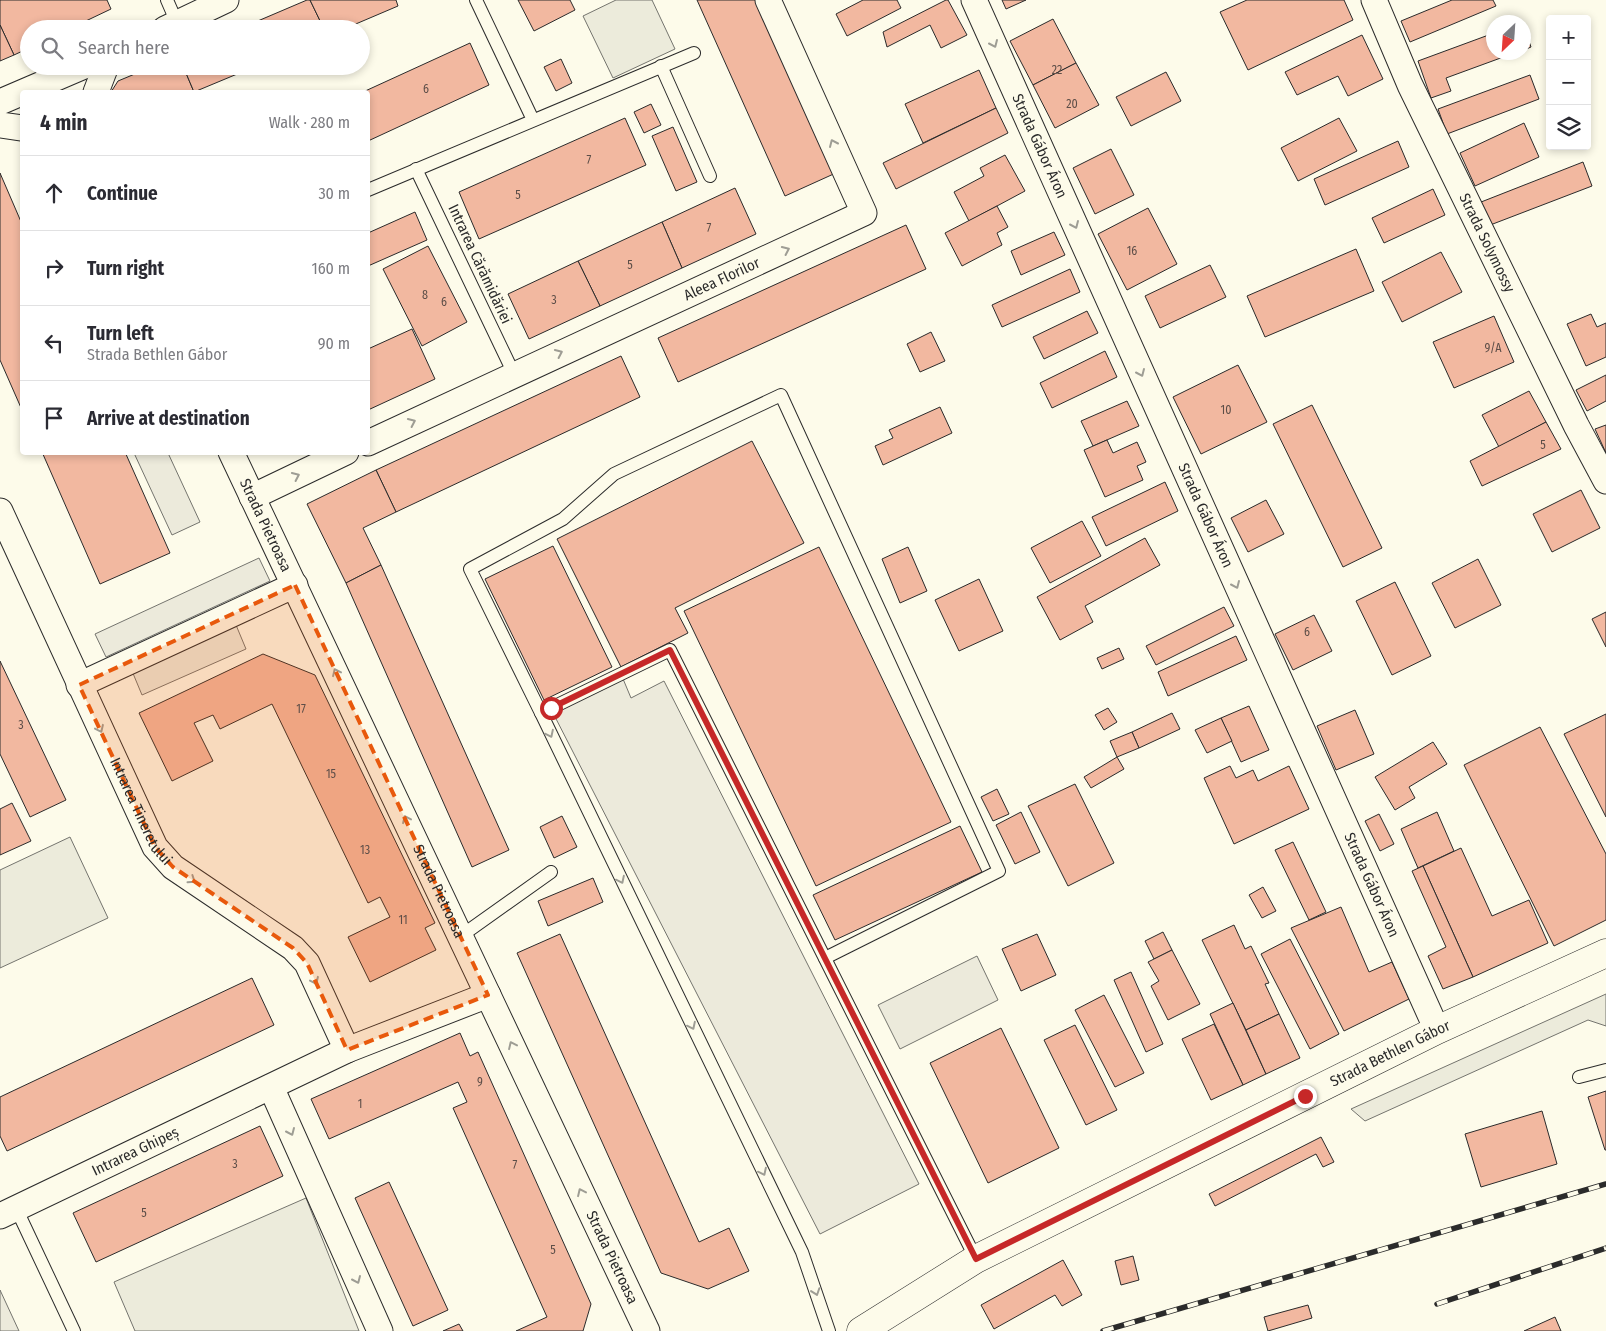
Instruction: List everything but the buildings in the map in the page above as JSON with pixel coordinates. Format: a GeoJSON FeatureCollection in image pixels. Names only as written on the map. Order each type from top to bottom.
{"type":"FeatureCollection","features":[{"type":"Feature","properties":{"kind":"main road","name":"Strada Bethlen Gábor"},"geometry":{"type":"LineString","coordinates":[[861,1331],[976,1259],[1437,1030],[1606,954]]}},
{"type":"Feature","properties":{"kind":"street"},"geometry":{"type":"LineString","coordinates":[[184,20],[226,0]]}},
{"type":"Feature","properties":{"kind":"street","name":"Aleea Florilor"},"geometry":{"type":"LineString","coordinates":[[370,442],[864,213],[768,0]]}},
{"type":"Feature","properties":{"kind":"street","name":"Strada Gábor Áron"},"geometry":{"type":"LineString","coordinates":[[974,0],[1437,1030]]}},
{"type":"Feature","properties":{"kind":"street","name":"Strada Solymossy"},"geometry":{"type":"LineString","coordinates":[[1374,0],[1410,85],[1576,425],[1606,481]]}},
{"type":"Feature","properties":{"kind":"street"},"geometry":{"type":"LineString","coordinates":[[28,90],[63,75]]}},
{"type":"Feature","properties":{"kind":"street"},"geometry":{"type":"LineString","coordinates":[[97,90],[103,75]]}},
{"type":"Feature","properties":{"kind":"street"},"geometry":{"type":"LineString","coordinates":[[0,102],[20,93]]}},
{"type":"Feature","properties":{"kind":"street"},"geometry":{"type":"LineString","coordinates":[[0,125],[20,128]]}},
{"type":"Feature","properties":{"kind":"street","name":"Strada Pietroasa"},"geometry":{"type":"LineString","coordinates":[[232,455],[647,1331]]}},
{"type":"Feature","properties":{"kind":"street"},"geometry":{"type":"LineString","coordinates":[[252,497],[340,455]]}},
{"type":"Feature","properties":{"kind":"street","name":"Intrarea Tineretului"},"geometry":{"type":"LineString","coordinates":[[1,516],[155,847],[173,867],[293,948],[307,963],[347,1050]]}},
{"type":"Feature","properties":{"kind":"street"},"geometry":{"type":"LineString","coordinates":[[79,685],[295,585]]}},
{"type":"Feature","properties":{"kind":"street","name":"Intrarea Ghipeș"},"geometry":{"type":"LineString","coordinates":[[8,1212],[347,1050],[488,995]]}},
{"type":"Feature","properties":{"kind":"street"},"geometry":{"type":"LineString","coordinates":[[271,1087],[380,1331]]}},
{"type":"Feature","properties":{"kind":"lane"},"geometry":{"type":"LineString","coordinates":[[167,0],[170,20]]}},
{"type":"Feature","properties":{"kind":"lane"},"geometry":{"type":"LineString","coordinates":[[476,0],[533,120]]}},
{"type":"Feature","properties":{"kind":"lane"},"geometry":{"type":"LineString","coordinates":[[370,189],[694,52]]}},
{"type":"Feature","properties":{"kind":"lane"},"geometry":{"type":"LineString","coordinates":[[661,66],[710,176]]}},
{"type":"Feature","properties":{"kind":"lane","name":"Intrarea Cărămidăriei"},"geometry":{"type":"LineString","coordinates":[[416,169],[514,374]]}},
{"type":"Feature","properties":{"kind":"lane"},"geometry":{"type":"LineString","coordinates":[[825,958],[1000,871],[781,395],[614,474],[563,520],[470,569],[802,1252],[829,1331]]}},
{"type":"Feature","properties":{"kind":"lane"},"geometry":{"type":"LineString","coordinates":[[541,714],[670,650],[976,1259]]}},
{"type":"Feature","properties":{"kind":"lane"},"geometry":{"type":"LineString","coordinates":[[461,936],[551,872]]}},
{"type":"Feature","properties":{"kind":"lane"},"geometry":{"type":"LineString","coordinates":[[1579,1077],[1606,1070]]}},
{"type":"Feature","properties":{"kind":"lane"},"geometry":{"type":"LineString","coordinates":[[8,1212],[74,1331]]}},
{"type":"Feature","properties":{"kind":"highlighted area"},"geometry":{"type":"Polygon","coordinates":[[[295,585],[488,995],[347,1050],[307,963],[293,948],[173,867],[155,847],[79,685],[295,585]]]}},
{"type":"Feature","properties":{"kind":"shaded area"},"geometry":{"type":"Polygon","coordinates":[[[616,0],[652,0],[675,49],[613,78],[583,16],[616,0]]]}},
{"type":"Feature","properties":{"kind":"shaded area"},"geometry":{"type":"Polygon","coordinates":[[[135,455],[169,455],[200,522],[172,535],[135,455]]]}},
{"type":"Feature","properties":{"kind":"shaded area"},"geometry":{"type":"Polygon","coordinates":[[[259,558],[270,581],[106,657],[95,634],[259,558]]]}},
{"type":"Feature","properties":{"kind":"shaded area"},"geometry":{"type":"Polygon","coordinates":[[[236,625],[246,649],[142,695],[132,671],[236,625]]]}},
{"type":"Feature","properties":{"kind":"shaded area"},"geometry":{"type":"Polygon","coordinates":[[[621,674],[631,698],[664,681],[919,1184],[820,1234],[551,709],[621,674]]]}},
{"type":"Feature","properties":{"kind":"shaded area"},"geometry":{"type":"Polygon","coordinates":[[[70,837],[108,918],[0,968],[0,870],[70,837]]]}},
{"type":"Feature","properties":{"kind":"shaded area"},"geometry":{"type":"Polygon","coordinates":[[[977,956],[998,1000],[900,1049],[878,1005],[977,956]]]}},
{"type":"Feature","properties":{"kind":"shaded area"},"geometry":{"type":"Polygon","coordinates":[[[1606,994],[1606,1026],[1588,1020],[1365,1121],[1351,1109],[1606,994]]]}},
{"type":"Feature","properties":{"kind":"shaded area"},"geometry":{"type":"Polygon","coordinates":[[[306,1198],[359,1331],[135,1331],[114,1282],[306,1198]]]}},
{"type":"Feature","properties":{"kind":"shaded area"},"geometry":{"type":"Polygon","coordinates":[[[0,1290],[19,1331],[0,1331],[0,1290]]]}},
{"type":"Feature","properties":{"kind":"railway"},"geometry":{"type":"LineString","coordinates":[[1103,1331],[1606,1184]]}},
{"type":"Feature","properties":{"kind":"railway"},"geometry":{"type":"LineString","coordinates":[[1437,1304],[1606,1248]]}},
{"type":"Feature","properties":{"kind":"route"},"geometry":{"type":"LineString","coordinates":[[551,708],[670,650],[976,1259],[1305,1096]]}}]}
